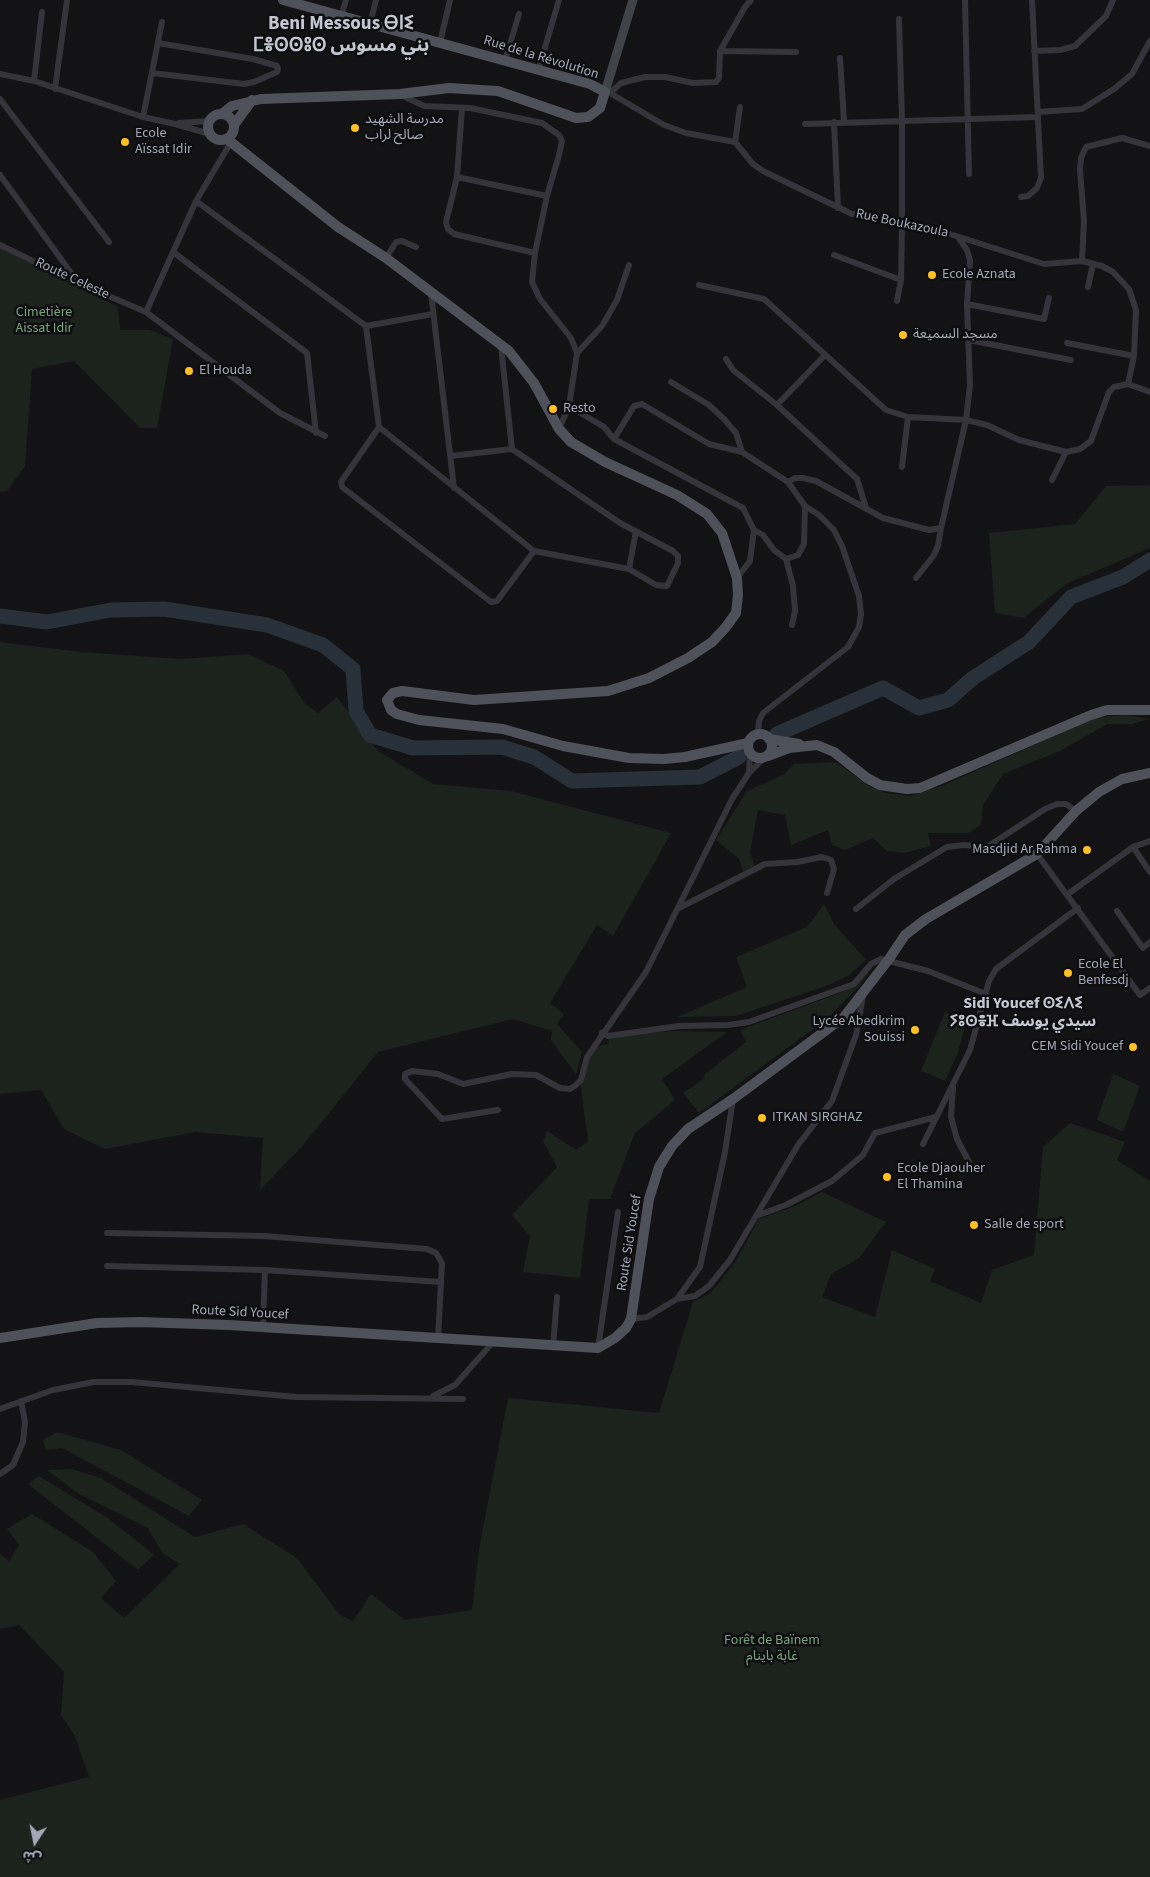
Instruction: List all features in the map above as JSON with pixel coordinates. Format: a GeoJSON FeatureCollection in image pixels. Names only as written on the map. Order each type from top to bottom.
{"type":"FeatureCollection","features":[{"type":"Feature","properties":{"kind":"main road","name":"Rue de la Révolution"},"geometry":{"type":"LineString","coordinates":[[222,114],[232,106],[252,100],[400,94],[449,88],[498,91],[576,118],[588,117],[595,113],[600,108],[608,92],[590,84],[283,0]]}},
{"type":"Feature","properties":{"kind":"main road"},"geometry":{"type":"LineString","coordinates":[[608,92],[633,0]]}},
{"type":"Feature","properties":{"kind":"main road"},"geometry":{"type":"LineString","coordinates":[[229,140],[233,133],[234,125],[252,100]]}},
{"type":"Feature","properties":{"kind":"main road"},"geometry":{"type":"LineString","coordinates":[[234,125],[227,116],[217,114],[209,121],[207,128],[216,140],[229,140],[338,227],[386,258],[509,351],[534,383],[559,429],[571,442],[605,462],[676,495],[707,514],[722,534],[737,578],[736,612],[726,627],[712,642],[688,658],[649,678],[608,690],[568,695],[474,700],[402,691],[393,693],[387,700],[390,710],[419,720],[503,729],[563,746],[629,758],[664,759],[749,748],[758,735],[804,746],[827,748],[867,778],[880,785],[907,789],[930,784],[1099,713],[1127,709],[1150,710]]}},
{"type":"Feature","properties":{"kind":"main road"},"geometry":{"type":"LineString","coordinates":[[766,757],[772,745],[769,738]]}},
{"type":"Feature","properties":{"kind":"main road"},"geometry":{"type":"LineString","coordinates":[[749,748],[754,757],[766,757],[789,748],[804,746]]}},
{"type":"Feature","properties":{"kind":"main road","name":"Route Sid Youcef"},"geometry":{"type":"LineString","coordinates":[[631,1319],[650,1199],[659,1167],[672,1146],[688,1129],[733,1099],[844,1017],[889,959],[904,935],[919,924],[1037,854],[1076,811],[1099,792],[1122,779],[1150,773]]}},
{"type":"Feature","properties":{"kind":"main road"},"geometry":{"type":"LineString","coordinates":[[598,1348],[615,1338],[631,1319]]}},
{"type":"Feature","properties":{"kind":"main road","name":"Route Sid Youcef"},"geometry":{"type":"LineString","coordinates":[[0,1338],[97,1323],[140,1322],[263,1327],[553,1347],[598,1348]]}},
{"type":"Feature","properties":{"kind":"street"},"geometry":{"type":"LineString","coordinates":[[55,89],[67,0]]}},
{"type":"Feature","properties":{"kind":"street"},"geometry":{"type":"LineString","coordinates":[[341,17],[346,0]]}},
{"type":"Feature","properties":{"kind":"street"},"geometry":{"type":"LineString","coordinates":[[370,24],[376,0]]}},
{"type":"Feature","properties":{"kind":"street"},"geometry":{"type":"LineString","coordinates":[[440,43],[450,0]]}},
{"type":"Feature","properties":{"kind":"street"},"geometry":{"type":"LineString","coordinates":[[538,71],[559,0]]}},
{"type":"Feature","properties":{"kind":"street"},"geometry":{"type":"LineString","coordinates":[[740,107],[735,142],[686,133],[664,125],[608,92],[621,83],[645,77],[665,77],[693,83],[716,82],[719,78],[720,51],[745,7],[752,0]]}},
{"type":"Feature","properties":{"kind":"street"},"geometry":{"type":"LineString","coordinates":[[965,0],[969,174]]}},
{"type":"Feature","properties":{"kind":"street"},"geometry":{"type":"LineString","coordinates":[[1022,197],[1028,196],[1038,188],[1040,178],[1032,0]]}},
{"type":"Feature","properties":{"kind":"street"},"geometry":{"type":"LineString","coordinates":[[1034,50],[1060,50],[1076,46],[1106,16],[1113,0]]}},
{"type":"Feature","properties":{"kind":"street"},"geometry":{"type":"LineString","coordinates":[[34,82],[42,12]]}},
{"type":"Feature","properties":{"kind":"street"},"geometry":{"type":"LineString","coordinates":[[505,61],[519,14]]}},
{"type":"Feature","properties":{"kind":"street"},"geometry":{"type":"LineString","coordinates":[[897,301],[901,280],[902,224],[902,120],[899,19]]}},
{"type":"Feature","properties":{"kind":"street"},"geometry":{"type":"LineString","coordinates":[[143,118],[162,22]]}},
{"type":"Feature","properties":{"kind":"street"},"geometry":{"type":"LineString","coordinates":[[804,124],[968,118],[1038,114],[1082,109],[1114,90],[1132,74],[1150,42]]}},
{"type":"Feature","properties":{"kind":"street"},"geometry":{"type":"LineString","coordinates":[[152,73],[244,84],[254,82],[277,72],[278,68],[277,66],[253,59],[158,43]]}},
{"type":"Feature","properties":{"kind":"street"},"geometry":{"type":"LineString","coordinates":[[720,51],[796,52]]}},
{"type":"Feature","properties":{"kind":"street"},"geometry":{"type":"LineString","coordinates":[[840,58],[844,122]]}},
{"type":"Feature","properties":{"kind":"street"},"geometry":{"type":"LineString","coordinates":[[0,74],[34,82],[143,118],[175,124],[210,134]]}},
{"type":"Feature","properties":{"kind":"street"},"geometry":{"type":"LineString","coordinates":[[400,94],[424,106],[462,108],[542,123],[555,130],[562,142],[547,196],[535,253],[532,282],[535,291],[570,338],[577,353],[569,406],[559,429]]}},
{"type":"Feature","properties":{"kind":"street"},"geometry":{"type":"LineString","coordinates":[[0,99],[109,242]]}},
{"type":"Feature","properties":{"kind":"street"},"geometry":{"type":"LineString","coordinates":[[462,108],[457,177],[446,222],[450,232],[535,253]]}},
{"type":"Feature","properties":{"kind":"street"},"geometry":{"type":"LineString","coordinates":[[175,124],[209,121]]}},
{"type":"Feature","properties":{"kind":"street"},"geometry":{"type":"LineString","coordinates":[[834,122],[838,208]]}},
{"type":"Feature","properties":{"kind":"street"},"geometry":{"type":"LineString","coordinates":[[1082,262],[1084,221],[1080,170],[1081,158],[1086,147],[1122,138],[1150,146]]}},
{"type":"Feature","properties":{"kind":"street"},"geometry":{"type":"LineString","coordinates":[[146,312],[196,201],[229,140]]}},
{"type":"Feature","properties":{"kind":"street","name":"Rue Boukazoula"},"geometry":{"type":"LineString","coordinates":[[735,142],[753,164],[763,172],[852,214],[931,228],[1044,264],[1082,262],[1113,272],[1129,289],[1136,310],[1134,356],[1128,384]]}},
{"type":"Feature","properties":{"kind":"street"},"geometry":{"type":"LineString","coordinates":[[0,175],[78,284]]}},
{"type":"Feature","properties":{"kind":"street"},"geometry":{"type":"LineString","coordinates":[[457,177],[547,196]]}},
{"type":"Feature","properties":{"kind":"street"},"geometry":{"type":"LineString","coordinates":[[196,201],[366,326],[379,427],[340,482],[342,487],[491,602],[497,601],[534,551]]}},
{"type":"Feature","properties":{"kind":"street"},"geometry":{"type":"LineString","coordinates":[[916,578],[934,555],[966,420],[970,385],[970,340],[967,304],[970,284],[969,254],[957,236]]}},
{"type":"Feature","properties":{"kind":"street"},"geometry":{"type":"LineString","coordinates":[[386,258],[396,242],[402,241],[416,246]]}},
{"type":"Feature","properties":{"kind":"street","name":"Route Celeste"},"geometry":{"type":"LineString","coordinates":[[0,245],[78,284],[146,312],[280,413],[325,436]]}},
{"type":"Feature","properties":{"kind":"street"},"geometry":{"type":"LineString","coordinates":[[173,252],[307,353],[316,433]]}},
{"type":"Feature","properties":{"kind":"street"},"geometry":{"type":"LineString","coordinates":[[834,255],[901,280]]}},
{"type":"Feature","properties":{"kind":"street"},"geometry":{"type":"LineString","coordinates":[[1088,287],[1092,264]]}},
{"type":"Feature","properties":{"kind":"street"},"geometry":{"type":"LineString","coordinates":[[577,353],[602,326],[617,300],[629,265]]}},
{"type":"Feature","properties":{"kind":"street"},"geometry":{"type":"LineString","coordinates":[[699,285],[764,299],[824,356],[886,410],[908,417],[966,420],[987,426],[1019,440],[1066,452],[1080,449],[1091,441],[1109,392],[1114,387],[1128,384],[1150,392]]}},
{"type":"Feature","properties":{"kind":"street"},"geometry":{"type":"LineString","coordinates":[[431,293],[454,488]]}},
{"type":"Feature","properties":{"kind":"street"},"geometry":{"type":"LineString","coordinates":[[967,304],[1044,319],[1049,298]]}},
{"type":"Feature","properties":{"kind":"street"},"geometry":{"type":"LineString","coordinates":[[366,326],[433,314]]}},
{"type":"Feature","properties":{"kind":"street"},"geometry":{"type":"LineString","coordinates":[[970,340],[1071,360]]}},
{"type":"Feature","properties":{"kind":"street"},"geometry":{"type":"LineString","coordinates":[[1067,342],[1134,356]]}},
{"type":"Feature","properties":{"kind":"street"},"geometry":{"type":"LineString","coordinates":[[501,346],[512,449]]}},
{"type":"Feature","properties":{"kind":"street"},"geometry":{"type":"LineString","coordinates":[[777,405],[824,356]]}},
{"type":"Feature","properties":{"kind":"street"},"geometry":{"type":"LineString","coordinates":[[726,359],[733,370],[777,405],[857,479],[866,508]]}},
{"type":"Feature","properties":{"kind":"street"},"geometry":{"type":"LineString","coordinates":[[671,382],[709,405],[724,419],[736,434],[742,452]]}},
{"type":"Feature","properties":{"kind":"street"},"geometry":{"type":"LineString","coordinates":[[614,439],[634,406],[638,404],[709,444],[742,452],[788,482],[805,506],[819,515],[834,530],[842,546],[859,596],[861,614],[859,627],[848,647],[763,713],[759,721],[758,735]]}},
{"type":"Feature","properties":{"kind":"street"},"geometry":{"type":"LineString","coordinates":[[569,406],[604,428],[614,439],[743,508],[754,530],[786,559],[793,586],[794,611],[792,625]]}},
{"type":"Feature","properties":{"kind":"street"},"geometry":{"type":"LineString","coordinates":[[902,467],[908,417]]}},
{"type":"Feature","properties":{"kind":"street"},"geometry":{"type":"LineString","coordinates":[[379,427],[534,551],[629,569],[662,587],[667,586],[678,563],[678,556],[673,550],[636,532],[579,497],[512,449],[451,456]]}},
{"type":"Feature","properties":{"kind":"street"},"geometry":{"type":"LineString","coordinates":[[1052,480],[1066,452]]}},
{"type":"Feature","properties":{"kind":"street"},"geometry":{"type":"LineString","coordinates":[[788,482],[795,478],[816,481],[883,518],[929,530],[941,528]]}},
{"type":"Feature","properties":{"kind":"street"},"geometry":{"type":"LineString","coordinates":[[786,559],[798,554],[804,544],[805,506]]}},
{"type":"Feature","properties":{"kind":"street"},"geometry":{"type":"LineString","coordinates":[[737,578],[750,561],[754,530]]}},
{"type":"Feature","properties":{"kind":"street"},"geometry":{"type":"LineString","coordinates":[[629,569],[636,532]]}},
{"type":"Feature","properties":{"kind":"street"},"geometry":{"type":"LineString","coordinates":[[749,748],[749,773]]}},
{"type":"Feature","properties":{"kind":"street"},"geometry":{"type":"LineString","coordinates":[[498,1110],[442,1119],[404,1079],[405,1074],[412,1071],[438,1074],[463,1084],[512,1074],[536,1075],[560,1088],[570,1089],[581,1080],[587,1057],[646,972],[679,908],[712,836],[749,773],[766,757]]}},
{"type":"Feature","properties":{"kind":"street"},"geometry":{"type":"LineString","coordinates":[[856,909],[894,879],[948,847],[964,844],[987,847],[1045,809],[1057,804],[1066,804],[1076,811]]}},
{"type":"Feature","properties":{"kind":"street"},"geometry":{"type":"LineString","coordinates":[[1068,894],[1133,847],[1150,840]]}},
{"type":"Feature","properties":{"kind":"street"},"geometry":{"type":"LineString","coordinates":[[1133,847],[1150,872]]}},
{"type":"Feature","properties":{"kind":"street"},"geometry":{"type":"LineString","coordinates":[[1037,854],[1140,995],[1150,988]]}},
{"type":"Feature","properties":{"kind":"street"},"geometry":{"type":"LineString","coordinates":[[679,908],[765,864],[797,862],[822,857],[831,860],[834,869],[827,893]]}},
{"type":"Feature","properties":{"kind":"street"},"geometry":{"type":"LineString","coordinates":[[923,1144],[970,1050],[989,981],[996,969],[1078,908]]}},
{"type":"Feature","properties":{"kind":"street"},"geometry":{"type":"LineString","coordinates":[[1117,911],[1143,948],[1150,942]]}},
{"type":"Feature","properties":{"kind":"street"},"geometry":{"type":"LineString","coordinates":[[602,1033],[608,1036],[679,1026],[728,1025],[749,1022],[854,984],[871,964],[881,959],[889,959],[928,971],[986,994]]}},
{"type":"Feature","properties":{"kind":"street"},"geometry":{"type":"LineString","coordinates":[[631,1319],[647,1317],[677,1299],[695,1296],[709,1286],[730,1260],[798,1145],[832,1101],[856,1035],[863,994]]}},
{"type":"Feature","properties":{"kind":"street"},"geometry":{"type":"LineString","coordinates":[[953,1083],[951,1117],[957,1139],[969,1162]]}},
{"type":"Feature","properties":{"kind":"street"},"geometry":{"type":"LineString","coordinates":[[677,1299],[700,1267],[725,1152],[733,1099]]}},
{"type":"Feature","properties":{"kind":"street"},"geometry":{"type":"LineString","coordinates":[[756,1216],[786,1205],[832,1181],[863,1155],[875,1133],[936,1116]]}},
{"type":"Feature","properties":{"kind":"street"},"geometry":{"type":"LineString","coordinates":[[598,1348],[618,1212]]}},
{"type":"Feature","properties":{"kind":"street"},"geometry":{"type":"LineString","coordinates":[[107,1233],[264,1236],[427,1249],[436,1253],[442,1263],[438,1339]]}},
{"type":"Feature","properties":{"kind":"street"},"geometry":{"type":"LineString","coordinates":[[108,1266],[265,1270],[441,1282]]}},
{"type":"Feature","properties":{"kind":"street"},"geometry":{"type":"LineString","coordinates":[[263,1327],[265,1270]]}},
{"type":"Feature","properties":{"kind":"street"},"geometry":{"type":"LineString","coordinates":[[553,1347],[557,1296]]}},
{"type":"Feature","properties":{"kind":"street"},"geometry":{"type":"LineString","coordinates":[[432,1397],[455,1384],[493,1342]]}},
{"type":"Feature","properties":{"kind":"street"},"geometry":{"type":"LineString","coordinates":[[0,1409],[53,1390],[94,1382],[132,1382],[296,1398],[432,1397],[463,1399]]}},
{"type":"Feature","properties":{"kind":"street"},"geometry":{"type":"LineString","coordinates":[[0,1474],[13,1465],[23,1442],[25,1422],[21,1401]]}},
{"type":"Feature","properties":{"kind":"green space","name":"Cimetière Aissat Idir"},"geometry":{"type":"Polygon","coordinates":[[[0,248],[118,307],[120,330],[150,330],[173,339],[157,428],[140,428],[74,361],[32,369],[25,466],[7,491],[0,492],[0,248]]]}},
{"type":"Feature","properties":{"kind":"green space"},"geometry":{"type":"Polygon","coordinates":[[[1150,485],[1150,548],[1068,583],[1023,618],[995,613],[989,533],[1075,524],[1106,486],[1150,485]]]}},
{"type":"Feature","properties":{"kind":"green space"},"geometry":{"type":"Polygon","coordinates":[[[0,642],[81,652],[181,659],[248,654],[284,671],[305,704],[318,713],[337,697],[378,751],[433,784],[511,791],[671,833],[613,936],[597,925],[550,1003],[564,1014],[557,1024],[582,1052],[576,1074],[551,1040],[552,1031],[513,1019],[378,1052],[305,1143],[260,1190],[263,1138],[195,1132],[105,1149],[64,1129],[41,1090],[0,1094],[0,642]]]}},
{"type":"Feature","properties":{"kind":"green space"},"geometry":{"type":"Polygon","coordinates":[[[1125,715],[1150,719],[1132,724],[1107,724],[1060,751],[1003,774],[983,805],[981,825],[968,833],[928,833],[931,846],[904,853],[887,851],[873,838],[845,850],[832,845],[828,830],[791,845],[785,815],[758,810],[750,853],[755,866],[743,871],[739,859],[716,840],[747,791],[783,775],[794,764],[836,762],[868,785],[886,793],[911,796],[944,785],[1095,718],[1125,715]]]}},
{"type":"Feature","properties":{"kind":"green space"},"geometry":{"type":"Polygon","coordinates":[[[824,904],[834,924],[866,960],[849,975],[829,985],[736,1016],[677,1017],[747,987],[736,957],[807,927],[824,904]]]}},
{"type":"Feature","properties":{"kind":"green space"},"geometry":{"type":"Polygon","coordinates":[[[873,967],[860,985],[828,1018],[699,1113],[683,1093],[705,1078],[704,1075],[746,1042],[740,1030],[843,992],[873,967]]]}},
{"type":"Feature","properties":{"kind":"green space"},"geometry":{"type":"Polygon","coordinates":[[[945,1012],[966,1024],[957,1055],[945,1081],[921,1071],[945,1012]]]}},
{"type":"Feature","properties":{"kind":"green space"},"geometry":{"type":"Polygon","coordinates":[[[676,1031],[727,1032],[662,1079],[675,1100],[635,1133],[610,1199],[589,1199],[580,1278],[523,1272],[530,1236],[512,1215],[557,1167],[543,1141],[547,1131],[576,1150],[588,1142],[580,1080],[594,1048],[609,1043],[608,1038],[676,1031]]]}},
{"type":"Feature","properties":{"kind":"green space"},"geometry":{"type":"Polygon","coordinates":[[[1113,1074],[1140,1086],[1123,1132],[1097,1120],[1113,1074]]]}},
{"type":"Feature","properties":{"kind":"green space","name":"Forêt de Baïnem غابة باينام"},"geometry":{"type":"Polygon","coordinates":[[[1070,1123],[1125,1142],[1117,1160],[1150,1181],[1150,1877],[0,1877],[0,1800],[89,1777],[75,1736],[61,1715],[64,1672],[19,1625],[0,1629],[0,1554],[9,1561],[19,1545],[7,1529],[32,1514],[93,1552],[116,1581],[101,1598],[124,1618],[180,1564],[162,1553],[148,1528],[79,1494],[47,1470],[72,1469],[101,1478],[195,1537],[243,1524],[297,1558],[340,1615],[353,1621],[371,1594],[405,1620],[472,1610],[479,1549],[508,1398],[659,1413],[693,1302],[711,1293],[736,1261],[759,1219],[793,1207],[822,1192],[886,1222],[859,1258],[831,1274],[822,1297],[875,1317],[892,1250],[935,1269],[930,1281],[981,1303],[992,1270],[1034,1255],[1043,1147],[1070,1123]]]}},
{"type":"Feature","properties":{"kind":"green space"},"geometry":{"type":"Polygon","coordinates":[[[57,1432],[121,1450],[202,1500],[189,1516],[62,1448],[46,1450],[43,1440],[57,1432]]]}},
{"type":"Feature","properties":{"kind":"green space"},"geometry":{"type":"Polygon","coordinates":[[[39,1476],[108,1518],[154,1555],[138,1570],[28,1484],[39,1476]]]}},
{"type":"Feature","properties":{"kind":"waterway"},"geometry":{"type":"LineString","coordinates":[[777,734],[883,688],[919,708],[948,700],[973,678],[1029,642],[1071,597],[1123,577],[1150,560]]}},
{"type":"Feature","properties":{"kind":"waterway"},"geometry":{"type":"LineString","coordinates":[[0,616],[47,622],[111,610],[164,609],[267,625],[323,645],[353,669],[356,711],[370,735],[413,748],[502,747],[534,757],[572,781],[700,777],[739,757]]}},
{"type":"Feature","properties":{"kind":"place","name":"مدرسة الشهيد صالح لراب"},"geometry":{"type":"Point","coordinates":[355,128]}},
{"type":"Feature","properties":{"kind":"place","name":"Ecole Aïssat Idir"},"geometry":{"type":"Point","coordinates":[125,142]}},
{"type":"Feature","properties":{"kind":"place","name":"Ecole Aznata"},"geometry":{"type":"Point","coordinates":[932,275]}},
{"type":"Feature","properties":{"kind":"place","name":"مسجد السميعة"},"geometry":{"type":"Point","coordinates":[903,335]}},
{"type":"Feature","properties":{"kind":"place","name":"El Houda"},"geometry":{"type":"Point","coordinates":[189,371]}},
{"type":"Feature","properties":{"kind":"place","name":"Resto"},"geometry":{"type":"Point","coordinates":[553,409]}},
{"type":"Feature","properties":{"kind":"place","name":"Masdjid Ar Rahma"},"geometry":{"type":"Point","coordinates":[1087,850]}},
{"type":"Feature","properties":{"kind":"place","name":"Ecole El Benfesdj"},"geometry":{"type":"Point","coordinates":[1068,973]}},
{"type":"Feature","properties":{"kind":"place","name":"Lycée Abedkrim Souissi"},"geometry":{"type":"Point","coordinates":[915,1030]}},
{"type":"Feature","properties":{"kind":"place","name":"CEM Sidi Youcef"},"geometry":{"type":"Point","coordinates":[1133,1047]}},
{"type":"Feature","properties":{"kind":"place","name":"ITKAN SIRGHAZ"},"geometry":{"type":"Point","coordinates":[762,1118]}},
{"type":"Feature","properties":{"kind":"place","name":"Ecole Djaouher El Thamina"},"geometry":{"type":"Point","coordinates":[887,1177]}},
{"type":"Feature","properties":{"kind":"place","name":"Salle de sport"},"geometry":{"type":"Point","coordinates":[974,1225]}},
{"type":"Feature","properties":{"kind":"district","name":"Beni Messous ⴱⵏⵉ ⵎⴻⵙⵙⵓⵙ بني مسوس"},"geometry":{"type":"Point","coordinates":[341,36]}},
{"type":"Feature","properties":{"kind":"district","name":"Sidi Youcef ⵙⵉⴷⵉ ⵢⵓⵙⴻⴼ سيدي يوسف"},"geometry":{"type":"Point","coordinates":[1023,1013]}}]}
